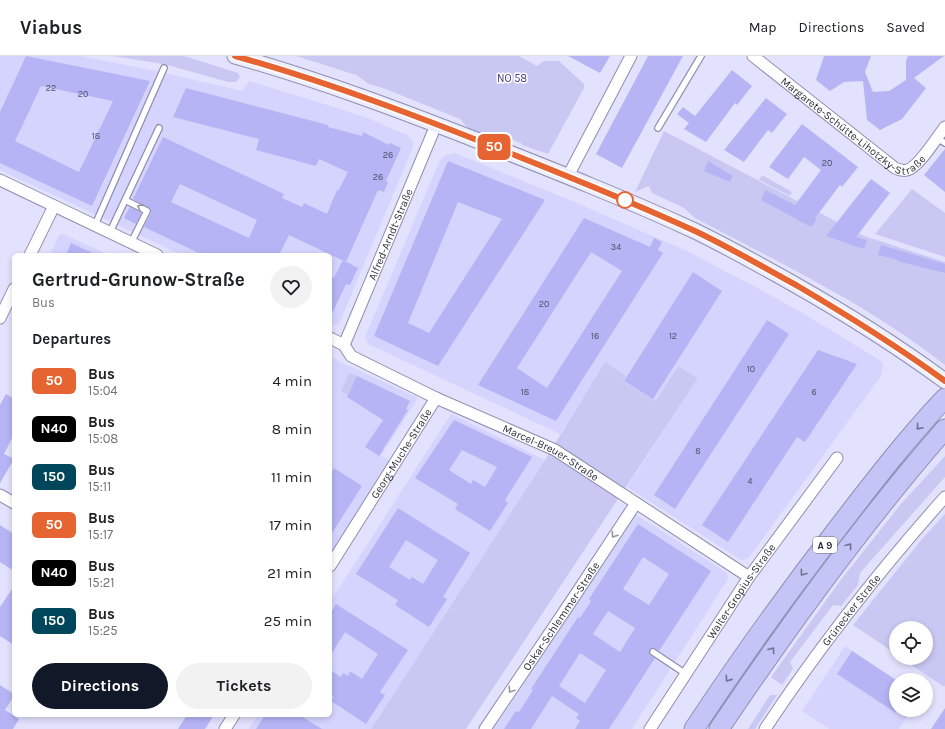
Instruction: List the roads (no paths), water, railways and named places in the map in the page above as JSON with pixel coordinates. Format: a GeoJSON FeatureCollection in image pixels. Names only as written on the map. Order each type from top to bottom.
{"type":"FeatureCollection","features":[{"type":"Feature","properties":{"kind":"highway","name":"A 9"},"geometry":{"type":"LineString","coordinates":[[694,729],[803,573],[896,454],[945,398]]}},
{"type":"Feature","properties":{"kind":"highway","name":"A 9"},"geometry":{"type":"LineString","coordinates":[[719,729],[767,658],[825,577],[876,510],[945,429]]}},
{"type":"Feature","properties":{"kind":"street"},"geometry":{"type":"LineString","coordinates":[[235,56],[330,86],[436,125],[568,176],[712,240],[828,304],[912,357],[945,381]]}},
{"type":"Feature","properties":{"kind":"street"},"geometry":{"type":"LineString","coordinates":[[568,176],[631,56]]}},
{"type":"Feature","properties":{"kind":"street","name":"Margarete-Schütte-Lihotzky-Straße"},"geometry":{"type":"LineString","coordinates":[[753,56],[897,169],[908,170],[916,166],[941,141],[945,127]]}},
{"type":"Feature","properties":{"kind":"street","name":"Alfred-Arndt-Straße"},"geometry":{"type":"LineString","coordinates":[[344,345],[436,125]]}},
{"type":"Feature","properties":{"kind":"street"},"geometry":{"type":"LineString","coordinates":[[0,180],[153,253]]}},
{"type":"Feature","properties":{"kind":"street"},"geometry":{"type":"LineString","coordinates":[[31,253],[54,206]]}},
{"type":"Feature","properties":{"kind":"street"},"geometry":{"type":"LineString","coordinates":[[0,318],[12,293]]}},
{"type":"Feature","properties":{"kind":"street"},"geometry":{"type":"LineString","coordinates":[[332,339],[344,345]]}},
{"type":"Feature","properties":{"kind":"street","name":"Marcel-Breuer-Straße"},"geometry":{"type":"LineString","coordinates":[[344,345],[351,356],[436,398],[555,450],[749,577]]}},
{"type":"Feature","properties":{"kind":"street","name":"Georg-Muche-Straße"},"geometry":{"type":"LineString","coordinates":[[332,563],[436,398]]}},
{"type":"Feature","properties":{"kind":"street","name":"Walter-Gropius-Straße"},"geometry":{"type":"LineString","coordinates":[[650,729],[749,577],[837,458]]}},
{"type":"Feature","properties":{"kind":"street"},"geometry":{"type":"LineString","coordinates":[[0,494],[12,502]]}},
{"type":"Feature","properties":{"kind":"street","name":"Grünecker Straße"},"geometry":{"type":"LineString","coordinates":[[765,729],[841,622],[945,497]]}},
{"type":"Feature","properties":{"kind":"street","name":"Oskar-Schlemmer-Straße"},"geometry":{"type":"LineString","coordinates":[[484,729],[636,503]]}},
{"type":"Feature","properties":{"kind":"street"},"geometry":{"type":"LineString","coordinates":[[225,729],[233,717]]}},
{"type":"Feature","properties":{"kind":"lane"},"geometry":{"type":"LineString","coordinates":[[658,128],[701,56]]}},
{"type":"Feature","properties":{"kind":"lane"},"geometry":{"type":"LineString","coordinates":[[94,225],[164,68]]}},
{"type":"Feature","properties":{"kind":"lane"},"geometry":{"type":"LineString","coordinates":[[110,232],[159,128]]}},
{"type":"Feature","properties":{"kind":"lane"},"geometry":{"type":"LineString","coordinates":[[126,200],[147,212],[131,243]]}},
{"type":"Feature","properties":{"kind":"lane"},"geometry":{"type":"LineString","coordinates":[[652,652],[686,674]]}},
{"type":"Feature","properties":{"kind":"park label","name":"NO 58"},"geometry":{"type":"Point","coordinates":[512,78]}}]}
